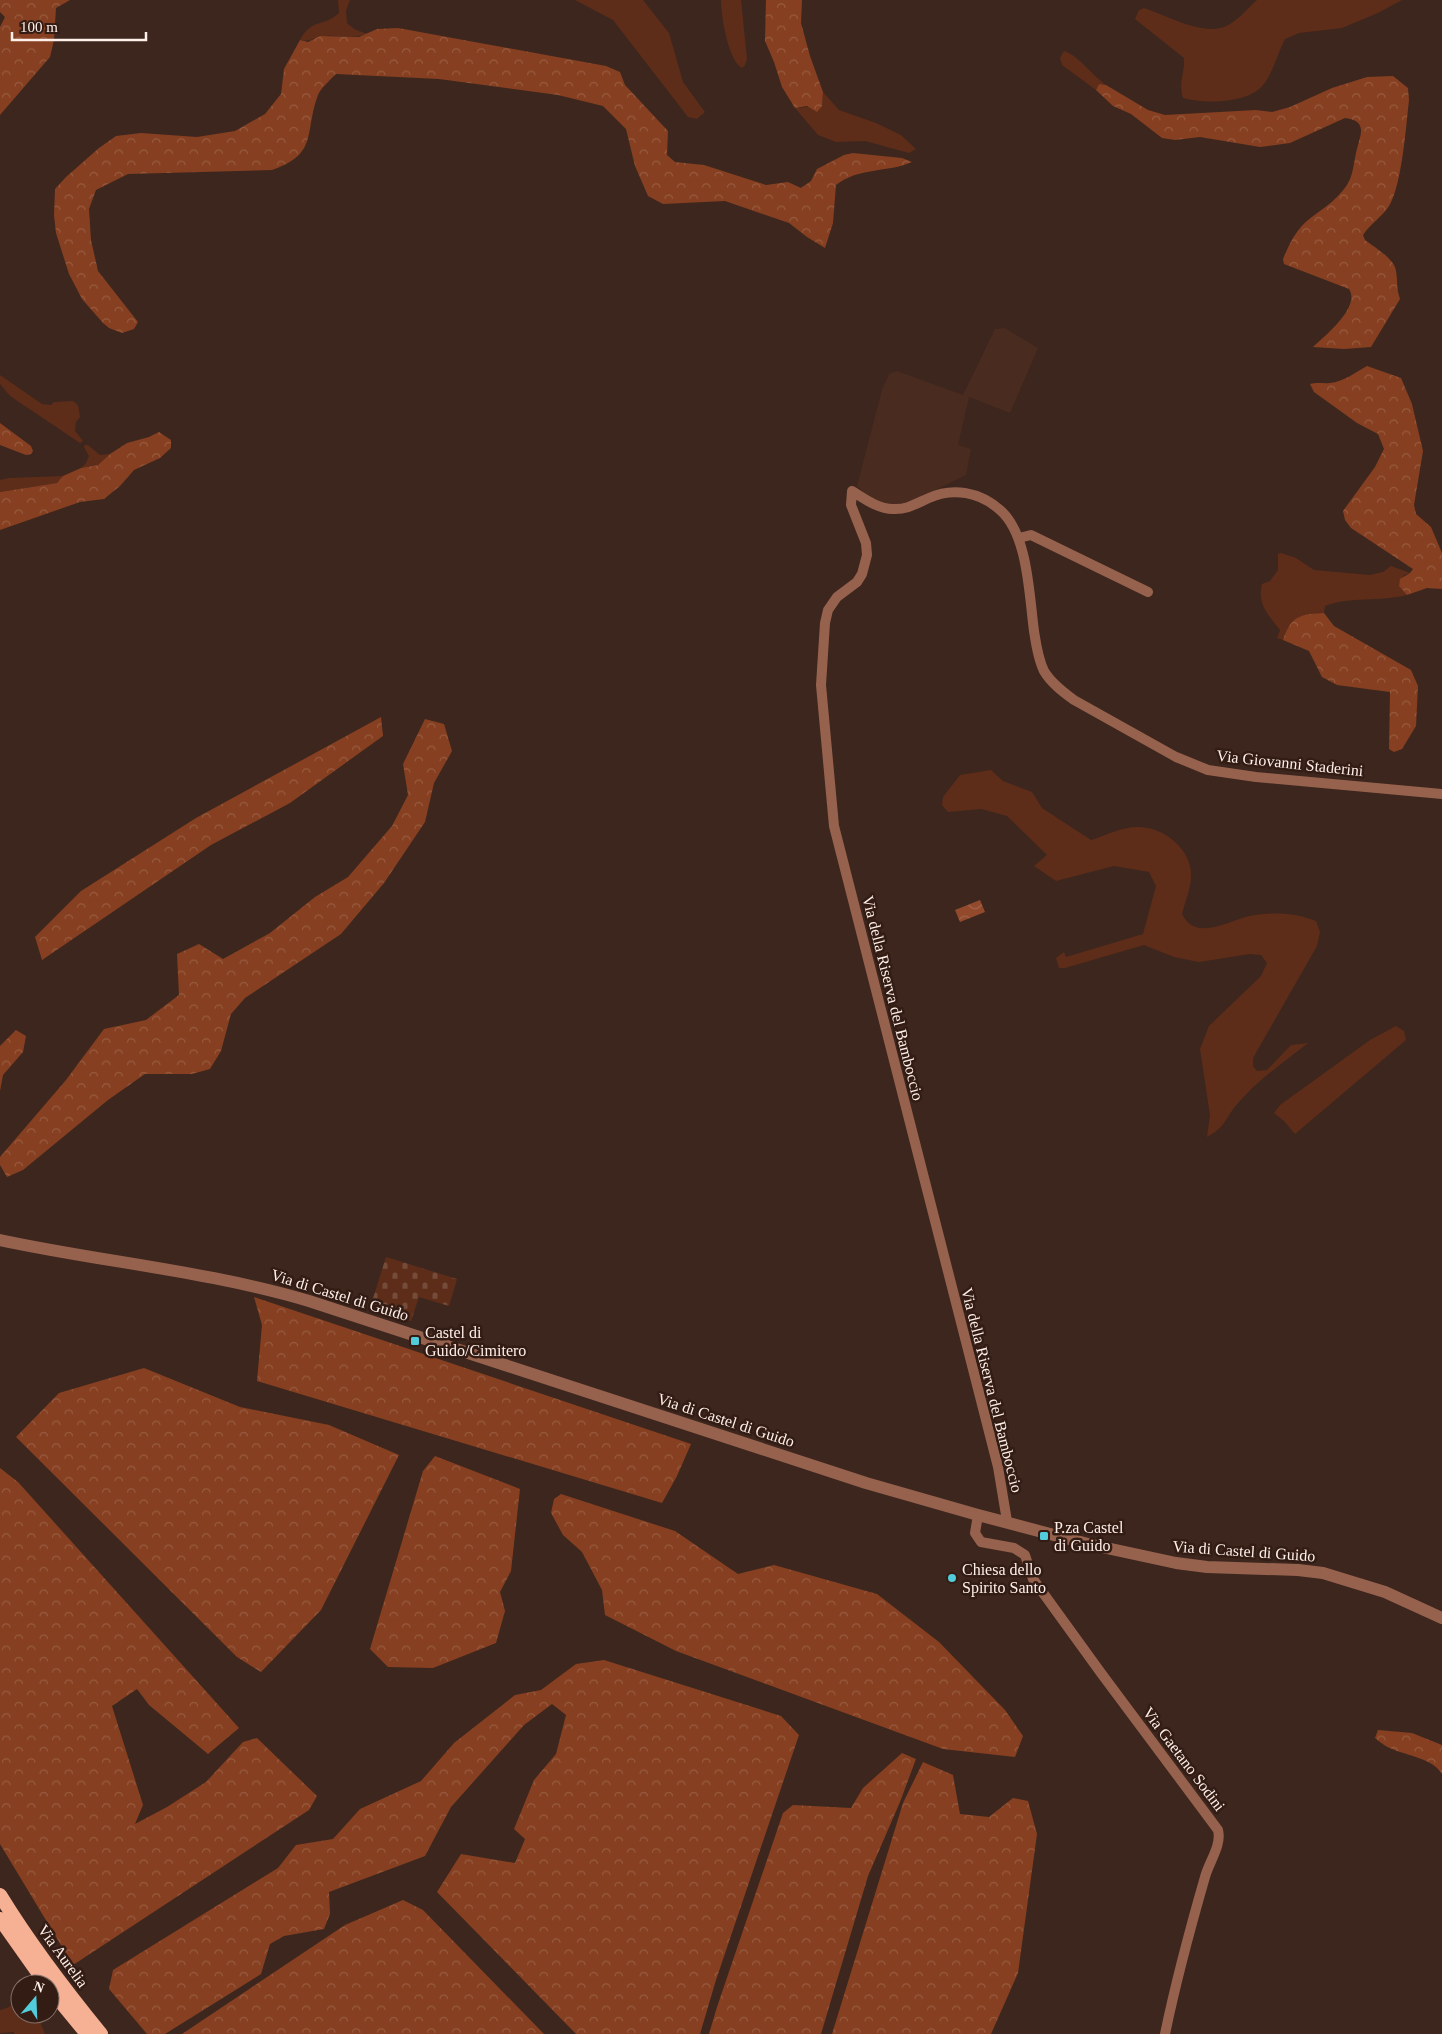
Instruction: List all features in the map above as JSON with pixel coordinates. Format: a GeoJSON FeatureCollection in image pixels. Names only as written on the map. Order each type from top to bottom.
{"type":"FeatureCollection","features":[{"type":"Feature","properties":{"kind":"highway","name":"Via Aurelia"},"geometry":{"type":"LineString","coordinates":[[0,1895],[45,1974]]}},
{"type":"Feature","properties":{"kind":"highway","name":"Via Aurelia"},"geometry":{"type":"LineString","coordinates":[[0,1918],[42,1974]]}},
{"type":"Feature","properties":{"kind":"highway","name":"Via Aurelia"},"geometry":{"type":"LineString","coordinates":[[60,1995],[101,2034]]}},
{"type":"Feature","properties":{"kind":"highway","name":"Via Aurelia"},"geometry":{"type":"LineString","coordinates":[[67,2002],[87,2034]]}},
{"type":"Feature","properties":{"kind":"street","name":"Via Giovanni Staderini"},"geometry":{"type":"LineString","coordinates":[[852,491],[879,506],[894,510],[914,505],[940,494],[954,492],[972,494],[990,502],[1014,525],[1019,538],[1037,651],[1042,667],[1050,679],[1061,690],[1093,711],[1180,760],[1208,770],[1256,778],[1442,794]]}},
{"type":"Feature","properties":{"kind":"street","name":"Via della Riserva del Bamboccio"},"geometry":{"type":"LineString","coordinates":[[852,491],[851,505],[866,543],[868,555],[862,574],[857,582],[837,597],[828,610],[825,623],[821,685],[834,826],[998,1467],[1007,1521]]}},
{"type":"Feature","properties":{"kind":"street"},"geometry":{"type":"LineString","coordinates":[[1019,538],[1031,535],[1148,592]]}},
{"type":"Feature","properties":{"kind":"street","name":"Via di Castel di Guido"},"geometry":{"type":"LineString","coordinates":[[0,1240],[219,1278],[304,1299],[866,1483],[978,1515],[1007,1521],[1088,1544],[1176,1563],[1207,1567],[1298,1570],[1323,1573],[1385,1592],[1442,1618]]}},
{"type":"Feature","properties":{"kind":"street","name":"Via Gaetano Sodini"},"geometry":{"type":"LineString","coordinates":[[978,1515],[975,1533],[981,1542],[1014,1548],[1025,1555],[1033,1579],[1100,1673],[1218,1830],[1219,1841],[1208,1865],[1182,1956],[1165,2034]]}},
{"type":"Feature","properties":{"kind":"shaded area"},"geometry":{"type":"Polygon","coordinates":[[[1005,328],[1038,348],[1010,413],[969,397],[958,445],[971,449],[966,475],[902,506],[888,505],[869,497],[857,486],[882,390],[889,374],[897,371],[963,395],[995,329],[1005,328]]]}},
{"type":"Feature","properties":{"kind":"green space"},"geometry":{"type":"Polygon","coordinates":[[[0,0],[70,0],[56,8],[54,40],[50,57],[0,115],[0,27],[5,17],[0,12],[0,0]]]}},
{"type":"Feature","properties":{"kind":"green space"},"geometry":{"type":"Polygon","coordinates":[[[338,0],[350,0],[346,11],[347,23],[354,29],[367,34],[361,36],[325,36],[300,40],[309,28],[333,18],[339,13],[338,0]]]}},
{"type":"Feature","properties":{"kind":"green space"},"geometry":{"type":"Polygon","coordinates":[[[575,0],[643,0],[669,33],[683,82],[705,112],[697,119],[688,117],[613,20],[575,0]]]}},
{"type":"Feature","properties":{"kind":"green space"},"geometry":{"type":"Polygon","coordinates":[[[721,0],[741,0],[747,59],[742,68],[737,63],[729,47],[722,16],[721,0]]]}},
{"type":"Feature","properties":{"kind":"green space"},"geometry":{"type":"Polygon","coordinates":[[[766,0],[802,0],[801,23],[823,92],[822,106],[817,112],[807,106],[795,108],[782,87],[765,41],[766,0]]]}},
{"type":"Feature","properties":{"kind":"green space"},"geometry":{"type":"Polygon","coordinates":[[[1257,0],[1402,0],[1378,13],[1342,28],[1299,33],[1285,39],[1264,84],[1257,91],[1226,101],[1202,101],[1183,98],[1181,83],[1184,58],[1135,19],[1139,10],[1144,8],[1199,28],[1221,28],[1234,22],[1257,0]]]}},
{"type":"Feature","properties":{"kind":"green space"},"geometry":{"type":"Polygon","coordinates":[[[398,28],[606,66],[620,72],[625,85],[668,131],[667,155],[675,162],[704,165],[766,185],[788,182],[801,188],[811,181],[817,169],[844,155],[853,153],[902,158],[912,162],[893,168],[854,175],[836,185],[833,223],[825,248],[789,223],[725,201],[663,204],[648,196],[635,166],[626,129],[603,106],[558,95],[439,79],[336,74],[318,95],[304,149],[287,164],[272,170],[128,174],[96,190],[89,209],[91,240],[98,271],[138,322],[134,329],[122,333],[109,328],[103,323],[82,299],[69,274],[56,233],[54,215],[55,189],[66,177],[99,148],[116,136],[141,133],[197,137],[235,131],[265,114],[281,94],[284,69],[300,40],[308,42],[320,36],[359,37],[377,29],[398,28]]]}},
{"type":"Feature","properties":{"kind":"green space"},"geometry":{"type":"Polygon","coordinates":[[[1064,51],[1080,61],[1106,85],[1099,84],[1096,90],[1062,65],[1060,58],[1064,51]]]}},
{"type":"Feature","properties":{"kind":"green space"},"geometry":{"type":"Polygon","coordinates":[[[1393,76],[1408,88],[1409,100],[1400,170],[1389,206],[1363,235],[1365,240],[1384,254],[1395,267],[1400,299],[1371,347],[1344,349],[1313,347],[1333,329],[1346,312],[1350,304],[1351,296],[1349,289],[1284,264],[1283,259],[1293,238],[1301,227],[1332,202],[1349,181],[1361,131],[1358,122],[1345,118],[1290,143],[1260,147],[1200,137],[1175,140],[1162,138],[1131,114],[1113,106],[1096,90],[1099,84],[1106,85],[1148,110],[1165,115],[1256,110],[1272,112],[1290,107],[1332,88],[1367,77],[1393,76]]]}},
{"type":"Feature","properties":{"kind":"green space"},"geometry":{"type":"Polygon","coordinates":[[[823,92],[839,110],[876,123],[901,135],[916,149],[909,153],[865,141],[836,142],[818,135],[795,108],[822,106],[823,92]]]}},
{"type":"Feature","properties":{"kind":"green space"},"geometry":{"type":"Polygon","coordinates":[[[1367,366],[1401,378],[1412,404],[1423,451],[1414,505],[1416,514],[1431,527],[1442,553],[1442,589],[1427,588],[1407,595],[1399,586],[1400,579],[1413,569],[1351,528],[1345,520],[1343,511],[1375,467],[1384,449],[1378,434],[1357,423],[1314,392],[1310,384],[1340,381],[1367,366]]]}},
{"type":"Feature","properties":{"kind":"green space"},"geometry":{"type":"Polygon","coordinates":[[[0,375],[42,404],[51,405],[54,402],[73,401],[78,405],[80,417],[76,422],[75,431],[83,441],[80,443],[10,396],[0,384],[0,375]]]}},
{"type":"Feature","properties":{"kind":"green space"},"geometry":{"type":"Polygon","coordinates":[[[0,423],[31,446],[33,451],[31,454],[26,455],[0,445],[0,423]]]}},
{"type":"Feature","properties":{"kind":"green space"},"geometry":{"type":"Polygon","coordinates":[[[159,432],[171,440],[171,448],[160,458],[134,470],[120,486],[104,499],[80,502],[0,530],[0,492],[57,483],[63,476],[81,468],[98,465],[110,454],[127,443],[159,432]]]}},
{"type":"Feature","properties":{"kind":"green space"},"geometry":{"type":"Polygon","coordinates":[[[88,445],[100,455],[110,454],[98,465],[81,468],[89,456],[84,447],[88,445]]]}},
{"type":"Feature","properties":{"kind":"green space"},"geometry":{"type":"Polygon","coordinates":[[[63,476],[57,483],[0,492],[0,480],[63,476]]]}},
{"type":"Feature","properties":{"kind":"green space"},"geometry":{"type":"Polygon","coordinates":[[[1281,553],[1296,558],[1314,570],[1370,575],[1383,572],[1391,566],[1410,573],[1404,575],[1399,585],[1407,595],[1345,601],[1325,606],[1324,613],[1309,614],[1298,618],[1290,626],[1283,640],[1277,638],[1280,630],[1262,604],[1261,591],[1262,584],[1270,581],[1278,570],[1278,554],[1281,553]]]}},
{"type":"Feature","properties":{"kind":"green space"},"geometry":{"type":"Polygon","coordinates":[[[1324,613],[1334,626],[1411,670],[1418,686],[1416,726],[1402,749],[1394,752],[1389,749],[1390,692],[1337,685],[1322,677],[1309,651],[1283,640],[1293,621],[1309,614],[1324,613]]]}},
{"type":"Feature","properties":{"kind":"green space"},"geometry":{"type":"Polygon","coordinates":[[[381,717],[383,736],[290,803],[211,845],[42,960],[35,937],[81,891],[196,818],[381,717]]]}},
{"type":"Feature","properties":{"kind":"green space"},"geometry":{"type":"Polygon","coordinates":[[[425,719],[444,724],[452,751],[434,783],[425,822],[384,883],[341,934],[245,998],[231,1014],[221,1051],[210,1069],[192,1074],[145,1074],[108,1100],[23,1170],[7,1177],[0,1165],[0,1157],[66,1080],[104,1029],[146,1020],[179,995],[177,954],[199,944],[223,959],[270,933],[315,897],[348,877],[392,826],[408,795],[403,764],[425,719]]]}},
{"type":"Feature","properties":{"kind":"green space"},"geometry":{"type":"Polygon","coordinates":[[[991,770],[1003,781],[1032,792],[1042,808],[1091,840],[1121,829],[1140,827],[1159,831],[1175,842],[1187,858],[1191,876],[1182,914],[1188,923],[1196,927],[1215,927],[1246,917],[1271,914],[1294,915],[1316,921],[1320,932],[1317,946],[1253,1058],[1253,1066],[1257,1071],[1267,1070],[1291,1045],[1308,1043],[1254,1087],[1238,1103],[1222,1126],[1214,1133],[1207,1137],[1210,1115],[1200,1049],[1209,1026],[1261,976],[1267,963],[1261,955],[1250,954],[1199,962],[1174,957],[1144,945],[1065,968],[1059,968],[1056,958],[1064,952],[1066,957],[1143,934],[1156,886],[1149,872],[1114,866],[1056,881],[1034,866],[1047,855],[1007,816],[981,809],[948,812],[942,805],[943,797],[960,775],[991,770]]]}},
{"type":"Feature","properties":{"kind":"green space"},"geometry":{"type":"Polygon","coordinates":[[[1396,1026],[1404,1031],[1406,1040],[1295,1134],[1274,1113],[1280,1105],[1370,1040],[1396,1026]]]}},
{"type":"Feature","properties":{"kind":"green space"},"geometry":{"type":"Polygon","coordinates":[[[16,1030],[26,1036],[23,1052],[3,1075],[0,1091],[0,1046],[16,1030]]]}},
{"type":"Feature","properties":{"kind":"green space"},"geometry":{"type":"Polygon","coordinates":[[[386,1257],[457,1279],[449,1306],[419,1297],[411,1321],[370,1308],[386,1257]]]}},
{"type":"Feature","properties":{"kind":"green space"},"geometry":{"type":"Polygon","coordinates":[[[254,1297],[691,1444],[677,1476],[662,1503],[257,1381],[262,1325],[254,1297]]]}},
{"type":"Feature","properties":{"kind":"green space"},"geometry":{"type":"Polygon","coordinates":[[[144,1368],[240,1407],[329,1425],[399,1455],[321,1610],[261,1672],[237,1657],[16,1437],[59,1393],[144,1368]]]}},
{"type":"Feature","properties":{"kind":"green space"},"geometry":{"type":"Polygon","coordinates":[[[435,1456],[520,1489],[511,1571],[500,1592],[505,1611],[496,1643],[433,1668],[388,1667],[370,1649],[423,1471],[435,1456]]]}},
{"type":"Feature","properties":{"kind":"green space"},"geometry":{"type":"Polygon","coordinates":[[[0,1468],[18,1482],[239,1728],[208,1754],[149,1705],[137,1689],[112,1706],[143,1805],[135,1824],[167,1807],[206,1782],[243,1742],[257,1738],[317,1796],[309,1810],[73,1965],[0,1844],[0,1468]]]}},
{"type":"Feature","properties":{"kind":"green space"},"geometry":{"type":"Polygon","coordinates":[[[561,1494],[675,1531],[738,1574],[774,1565],[877,1594],[939,1642],[1005,1710],[1023,1736],[1015,1757],[943,1749],[676,1651],[605,1615],[602,1590],[582,1552],[563,1535],[551,1513],[554,1499],[561,1494]]]}},
{"type":"Feature","properties":{"kind":"green space"},"geometry":{"type":"Polygon","coordinates":[[[604,1660],[781,1716],[799,1735],[716,1980],[700,2034],[576,2034],[437,1892],[461,1854],[515,1863],[525,1839],[514,1829],[534,1780],[556,1754],[566,1715],[552,1704],[524,1725],[451,1807],[425,1856],[329,1892],[330,1914],[324,1929],[284,1936],[270,1944],[261,1974],[165,2034],[147,2034],[109,1989],[113,1970],[278,1868],[296,1845],[333,1839],[360,1809],[421,1781],[454,1743],[515,1695],[541,1690],[576,1664],[604,1660]]]}},
{"type":"Feature","properties":{"kind":"green space"},"geometry":{"type":"Polygon","coordinates":[[[1378,1730],[1412,1733],[1442,1745],[1442,1774],[1432,1764],[1383,1744],[1375,1738],[1378,1730]]]}},
{"type":"Feature","properties":{"kind":"green space"},"geometry":{"type":"Polygon","coordinates":[[[902,1753],[916,1759],[900,1802],[868,1876],[821,2034],[709,2034],[783,1813],[793,1805],[851,1808],[863,1788],[902,1753]]]}},
{"type":"Feature","properties":{"kind":"green space"},"geometry":{"type":"Polygon","coordinates":[[[923,1762],[953,1775],[960,1814],[989,1817],[1013,1798],[1028,1801],[1037,1834],[1018,1973],[991,2034],[832,2034],[903,1803],[923,1762]]]}},
{"type":"Feature","properties":{"kind":"green space"},"geometry":{"type":"Polygon","coordinates":[[[403,1900],[423,1910],[544,2034],[182,2034],[345,1925],[403,1900]]]}},
{"type":"Feature","properties":{"kind":"green space"},"geometry":{"type":"Polygon","coordinates":[[[10,2006],[10,2024],[41,2024],[45,2034],[0,2033],[0,2010],[10,2006]]]}},
{"type":"Feature","properties":{"kind":"water"},"geometry":{"type":"Polygon","coordinates":[[[980,900],[985,912],[960,922],[955,910],[980,900]]]}},
{"type":"Feature","properties":{"kind":"place","name":"Castel di Guido/Cimitero"},"geometry":{"type":"Point","coordinates":[415,1341]}},
{"type":"Feature","properties":{"kind":"place","name":"P.za Castel di Guido"},"geometry":{"type":"Point","coordinates":[1044,1536]}},
{"type":"Feature","properties":{"kind":"place","name":"Chiesa dello Spirito Santo"},"geometry":{"type":"Point","coordinates":[952,1578]}}]}
